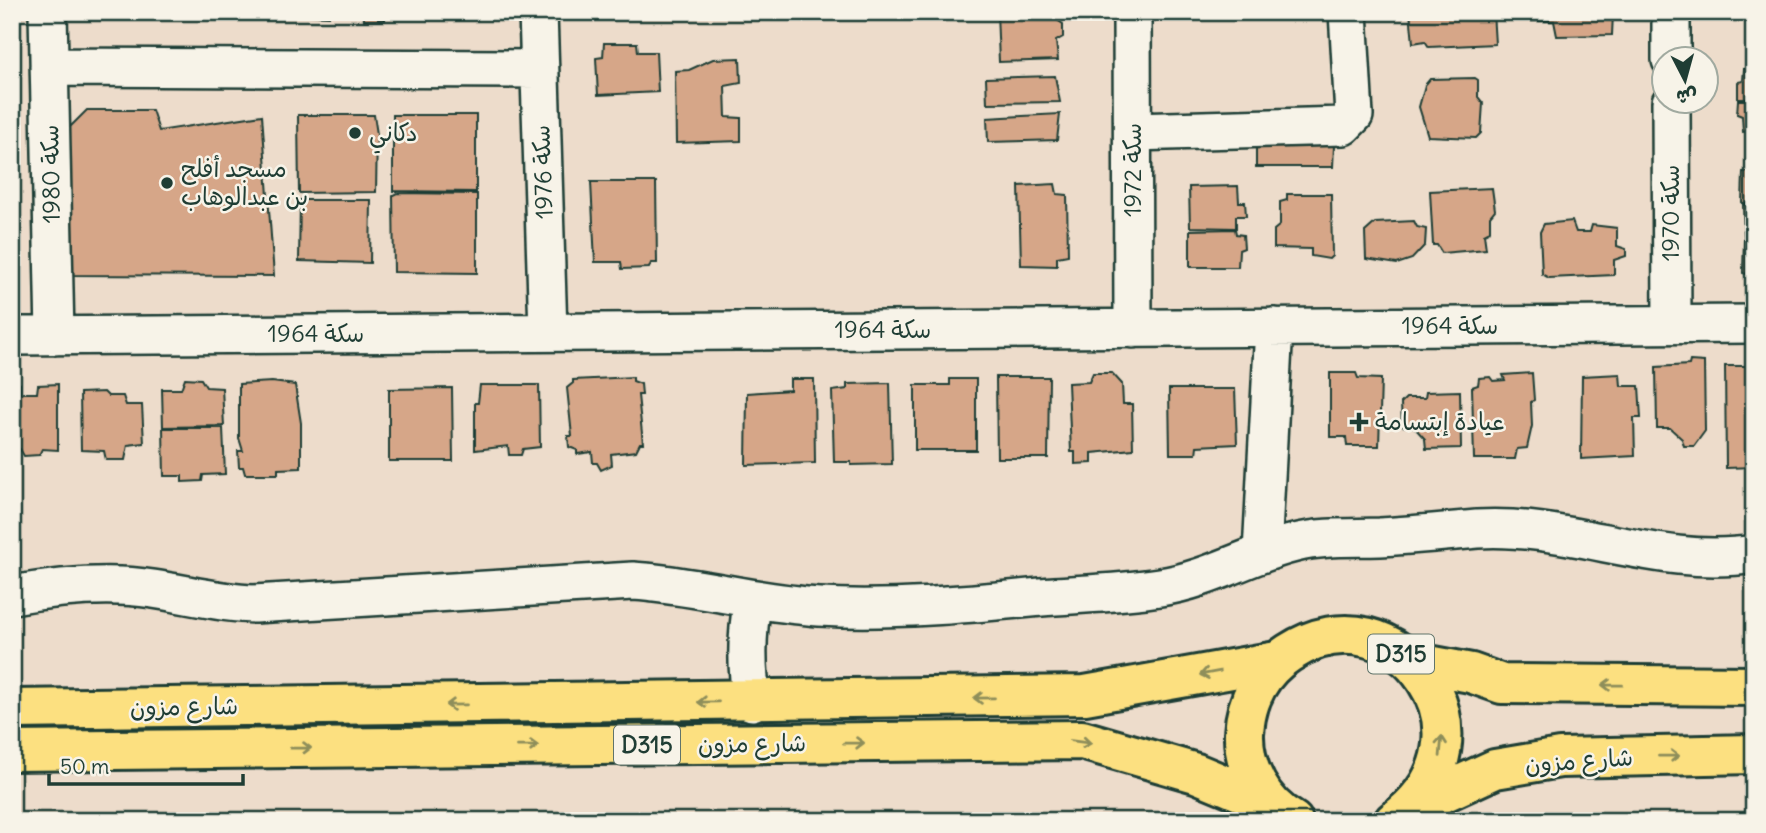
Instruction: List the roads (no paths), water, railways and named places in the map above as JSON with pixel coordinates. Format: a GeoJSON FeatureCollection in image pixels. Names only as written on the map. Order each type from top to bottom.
{"type":"FeatureCollection","features":[{"type":"Feature","properties":{"kind":"main road","name":"D315"},"geometry":{"type":"LineString","coordinates":[[1282,812],[1253,777],[1244,747],[1245,715],[1256,685],[1277,661],[1301,645],[1330,636],[1350,636],[1388,646],[1412,662],[1432,688],[1442,718],[1443,750],[1433,780],[1404,814]]}},
{"type":"Feature","properties":{"kind":"main road","name":"شارع مزون"},"geometry":{"type":"LineString","coordinates":[[12,709],[752,702],[1085,695],[1277,661]]}},
{"type":"Feature","properties":{"kind":"main road","name":"D315"},"geometry":{"type":"LineString","coordinates":[[1412,662],[1471,673],[1502,684],[1754,686]]}},
{"type":"Feature","properties":{"kind":"main road","name":"شارع مزون"},"geometry":{"type":"LineString","coordinates":[[12,751],[1082,740],[1196,773],[1282,812]]}},
{"type":"Feature","properties":{"kind":"main road","name":"شارع مزون"},"geometry":{"type":"LineString","coordinates":[[1404,814],[1495,769],[1560,758],[1754,754]]}},
{"type":"Feature","properties":{"kind":"street","name":"سكة 1980"},"geometry":{"type":"LineString","coordinates":[[48,12],[55,336]]}},
{"type":"Feature","properties":{"kind":"street","name":"سكة 1976"},"geometry":{"type":"LineString","coordinates":[[538,12],[548,332]]}},
{"type":"Feature","properties":{"kind":"street","name":"سكة 1972"},"geometry":{"type":"LineString","coordinates":[[1132,12],[1133,328]]}},
{"type":"Feature","properties":{"kind":"street"},"geometry":{"type":"LineString","coordinates":[[1133,132],[1343,127],[1354,115],[1348,12]]}},
{"type":"Feature","properties":{"kind":"street"},"geometry":{"type":"LineString","coordinates":[[1671,12],[1671,46]]}},
{"type":"Feature","properties":{"kind":"street"},"geometry":{"type":"LineString","coordinates":[[49,67],[540,69]]}},
{"type":"Feature","properties":{"kind":"street","name":"سكة 1970"},"geometry":{"type":"LineString","coordinates":[[1671,116],[1672,324]]}},
{"type":"Feature","properties":{"kind":"street","name":"سكة 1964"},"geometry":{"type":"LineString","coordinates":[[12,336],[1754,324]]}},
{"type":"Feature","properties":{"kind":"street"},"geometry":{"type":"LineString","coordinates":[[1262,553],[1274,327]]}},
{"type":"Feature","properties":{"kind":"street"},"geometry":{"type":"LineString","coordinates":[[12,595],[112,586],[155,589],[204,600],[254,604],[633,581],[670,583],[753,599],[819,607],[890,607],[975,603],[1159,587],[1199,579],[1297,542],[1335,537],[1480,529],[1545,532],[1680,555],[1734,557],[1754,554]]}},
{"type":"Feature","properties":{"kind":"street"},"geometry":{"type":"LineString","coordinates":[[752,702],[747,645],[753,599]]}},
{"type":"Feature","properties":{"kind":"place","name":"دكاني"},"geometry":{"type":"Point","coordinates":[355,133]}},
{"type":"Feature","properties":{"kind":"place","name":"مسجد أفلح بن عبدالوهاب"},"geometry":{"type":"Point","coordinates":[167,183]}},
{"type":"Feature","properties":{"kind":"place","name":"عيادة إبتسامة"},"geometry":{"type":"Point","coordinates":[1359,422]}}]}
